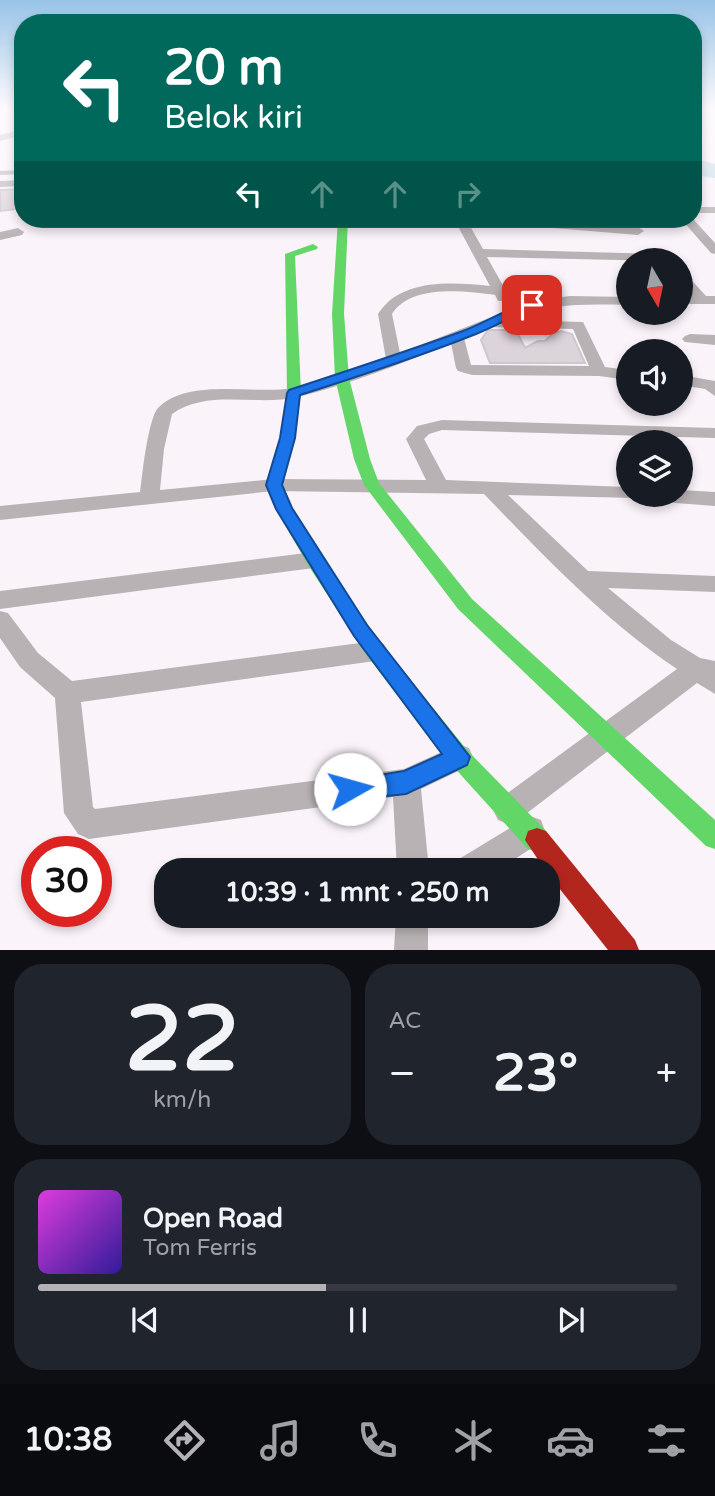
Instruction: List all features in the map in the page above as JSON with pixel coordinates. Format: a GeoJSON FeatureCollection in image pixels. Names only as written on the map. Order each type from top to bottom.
{"type":"FeatureCollection","features":[{"type":"Feature","properties":{"kind":"street"},"geometry":{"type":"LineString","coordinates":[[343,228],[338,314],[342,378],[362,459],[372,485],[465,604],[715,837]]}},
{"type":"Feature","properties":{"kind":"street"},"geometry":{"type":"LineString","coordinates":[[465,228],[499,292],[515,310]]}},
{"type":"Feature","properties":{"kind":"street"},"geometry":{"type":"LineString","coordinates":[[637,228],[652,248]]}},
{"type":"Feature","properties":{"kind":"street"},"geometry":{"type":"LineString","coordinates":[[695,228],[713,247]]}},
{"type":"Feature","properties":{"kind":"street"},"geometry":{"type":"LineString","coordinates":[[0,236],[18,232]]}},
{"type":"Feature","properties":{"kind":"street"},"geometry":{"type":"LineString","coordinates":[[313,247],[290,254],[294,393],[288,438],[274,485],[284,509],[314,560],[374,650],[458,757],[519,820],[625,950]]}},
{"type":"Feature","properties":{"kind":"street"},"geometry":{"type":"LineString","coordinates":[[479,253],[616,258]]}},
{"type":"Feature","properties":{"kind":"street"},"geometry":{"type":"LineString","coordinates":[[693,287],[708,300]]}},
{"type":"Feature","properties":{"kind":"street"},"geometry":{"type":"LineString","coordinates":[[394,361],[385,314],[387,308],[404,296],[428,289],[470,288],[499,292]]}},
{"type":"Feature","properties":{"kind":"street"},"geometry":{"type":"LineString","coordinates":[[149,499],[155,449],[164,412],[181,400],[208,395],[294,393],[394,361],[490,324],[515,310],[550,301],[616,301]]}},
{"type":"Feature","properties":{"kind":"street"},"geometry":{"type":"LineString","coordinates":[[490,324],[579,325],[599,371]]}},
{"type":"Feature","properties":{"kind":"street"},"geometry":{"type":"LineString","coordinates":[[456,336],[462,348],[461,364],[464,368],[616,373]]}},
{"type":"Feature","properties":{"kind":"street"},"geometry":{"type":"LineString","coordinates":[[693,339],[715,340]]}},
{"type":"Feature","properties":{"kind":"street"},"geometry":{"type":"LineString","coordinates":[[693,382],[710,385],[715,391]]}},
{"type":"Feature","properties":{"kind":"street"},"geometry":{"type":"LineString","coordinates":[[439,486],[415,439],[421,430],[430,427],[442,425],[715,432]]}},
{"type":"Feature","properties":{"kind":"street"},"geometry":{"type":"LineString","coordinates":[[0,513],[274,485],[488,487],[616,492]]}},
{"type":"Feature","properties":{"kind":"street"},"geometry":{"type":"LineString","coordinates":[[482,858],[606,737],[709,674],[647,636],[583,579],[488,487]]}},
{"type":"Feature","properties":{"kind":"street"},"geometry":{"type":"LineString","coordinates":[[693,497],[715,499]]}},
{"type":"Feature","properties":{"kind":"street"},"geometry":{"type":"LineString","coordinates":[[0,600],[314,560]]}},
{"type":"Feature","properties":{"kind":"street"},"geometry":{"type":"LineString","coordinates":[[583,579],[715,584]]}},
{"type":"Feature","properties":{"kind":"street"},"geometry":{"type":"LineString","coordinates":[[0,620],[29,660],[67,693],[79,813],[89,824],[406,782],[458,757]]}},
{"type":"Feature","properties":{"kind":"street"},"geometry":{"type":"LineString","coordinates":[[67,693],[374,650]]}},
{"type":"Feature","properties":{"kind":"street"},"geometry":{"type":"LineString","coordinates":[[406,782],[413,858]]}},
{"type":"Feature","properties":{"kind":"street"},"geometry":{"type":"LineString","coordinates":[[411,950],[412,928]]}},
{"type":"Feature","properties":{"kind":"building"},"geometry":{"type":"Polygon","coordinates":[[[14,189],[14,209],[0,211],[0,190],[14,189]]]}},
{"type":"Feature","properties":{"kind":"building"},"geometry":{"type":"Polygon","coordinates":[[[488,330],[516,330],[525,348],[538,341],[545,341],[552,334],[561,331],[572,334],[585,363],[490,363],[481,340],[488,330]]]}},
{"type":"Feature","properties":{"kind":"waterway"},"geometry":{"type":"LineString","coordinates":[[702,170],[715,171]]}},
{"type":"Feature","properties":{"kind":"traffic: fast"},"geometry":{"type":"LineString","coordinates":[[343,228],[338,314],[342,378],[362,459],[372,485],[465,604],[715,837]]}},
{"type":"Feature","properties":{"kind":"traffic: fast"},"geometry":{"type":"LineString","coordinates":[[313,247],[290,254],[294,393],[288,438],[274,485],[284,509],[314,560],[375,651],[459,757],[537,840]]}},
{"type":"Feature","properties":{"kind":"traffic: jam"},"geometry":{"type":"LineString","coordinates":[[537,840],[625,950]]}},
{"type":"Feature","properties":{"kind":"route"},"geometry":{"type":"LineString","coordinates":[[350,789],[406,782],[458,757],[360,631],[284,509],[274,485],[288,438],[294,393],[394,361],[476,330],[515,310],[532,305]]}}]}
